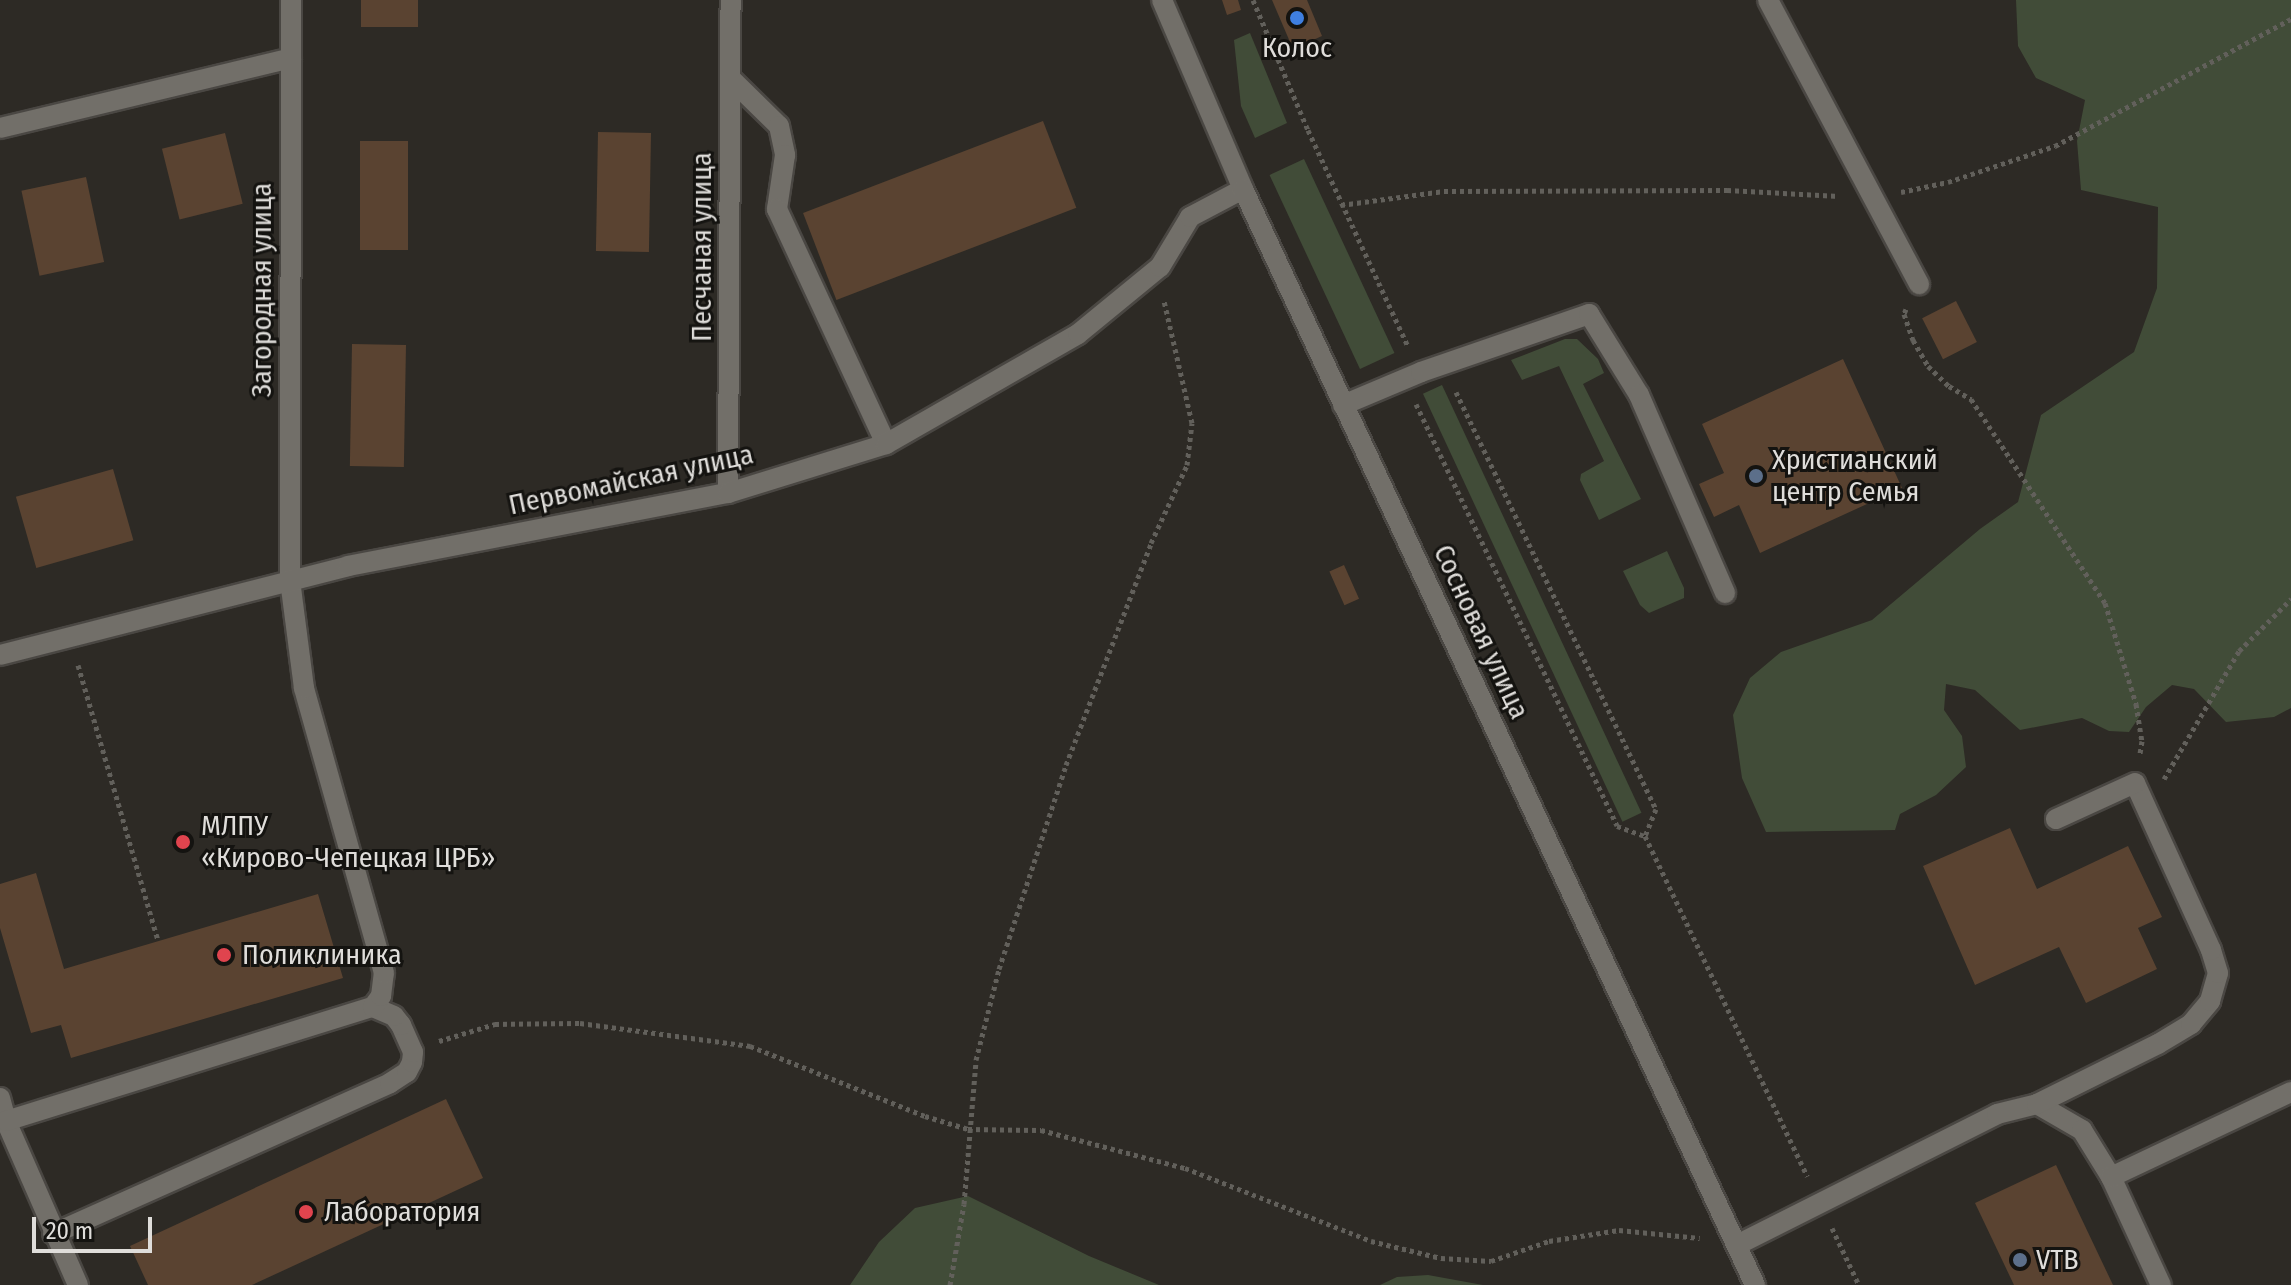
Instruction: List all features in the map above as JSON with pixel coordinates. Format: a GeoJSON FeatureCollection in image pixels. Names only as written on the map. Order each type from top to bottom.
{"type":"FeatureCollection","features":[{"type":"Feature","properties":{"kind":"street","name":"Загородная улица"},"geometry":{"type":"LineString","coordinates":[[291,0],[290,580],[304,688],[384,973],[381,996],[373,1007]]}},
{"type":"Feature","properties":{"kind":"street","name":"Песчаная улица"},"geometry":{"type":"LineString","coordinates":[[728,493],[731,0]]}},
{"type":"Feature","properties":{"kind":"street","name":"Сосновая улица"},"geometry":{"type":"LineString","coordinates":[[1162,0],[1243,189],[1755,1285]]}},
{"type":"Feature","properties":{"kind":"street"},"geometry":{"type":"LineString","coordinates":[[1768,0],[1919,284]]}},
{"type":"Feature","properties":{"kind":"street"},"geometry":{"type":"LineString","coordinates":[[0,128],[291,58]]}},
{"type":"Feature","properties":{"kind":"street"},"geometry":{"type":"LineString","coordinates":[[731,79],[779,126],[785,155],[777,209],[886,444]]}},
{"type":"Feature","properties":{"kind":"street","name":"Первомайская улица"},"geometry":{"type":"LineString","coordinates":[[0,655],[348,566],[728,493],[886,444],[1078,334],[1160,267],[1190,217],[1243,189]]}},
{"type":"Feature","properties":{"kind":"street"},"geometry":{"type":"LineString","coordinates":[[1343,405],[1443,364],[1589,314],[1639,395],[1725,593]]}},
{"type":"Feature","properties":{"kind":"street"},"geometry":{"type":"LineString","coordinates":[[1737,1245],[1997,1114],[2037,1104],[2158,1044],[2191,1024],[2210,1001],[2218,973],[2211,950],[2135,783],[2056,819]]}},
{"type":"Feature","properties":{"kind":"street"},"geometry":{"type":"LineString","coordinates":[[6,1121],[373,1007],[394,1016],[413,1052],[407,1072],[390,1083],[53,1234]]}},
{"type":"Feature","properties":{"kind":"street"},"geometry":{"type":"LineString","coordinates":[[2111,1177],[2291,1092]]}},
{"type":"Feature","properties":{"kind":"street"},"geometry":{"type":"LineString","coordinates":[[0,1098],[6,1121],[53,1234],[78,1285]]}},
{"type":"Feature","properties":{"kind":"street"},"geometry":{"type":"LineString","coordinates":[[2037,1104],[2082,1130],[2111,1177],[2161,1285]]}},
{"type":"Feature","properties":{"kind":"path"},"geometry":{"type":"LineString","coordinates":[[1253,0],[1412,376],[1617,826],[1645,836],[1859,1285]]}},
{"type":"Feature","properties":{"kind":"path"},"geometry":{"type":"LineString","coordinates":[[950,1285],[964,1204],[976,1060],[999,969],[1066,765],[1151,543],[1187,465],[1192,423],[1166,319],[1160,267]]}},
{"type":"Feature","properties":{"kind":"path"},"geometry":{"type":"LineString","coordinates":[[1919,284],[1910,295],[1904,314],[1928,366],[1949,386],[1971,399],[2105,603],[2136,704],[2142,741],[2135,783]]}},
{"type":"Feature","properties":{"kind":"path"},"geometry":{"type":"LineString","coordinates":[[1443,364],[1656,809],[1645,836]]}},
{"type":"Feature","properties":{"kind":"path"},"geometry":{"type":"LineString","coordinates":[[2148,812],[2176,755],[2239,651],[2291,599]]}},
{"type":"Feature","properties":{"kind":"path"},"geometry":{"type":"LineString","coordinates":[[70,638],[158,941]]}},
{"type":"Feature","properties":{"kind":"path"},"geometry":{"type":"LineString","coordinates":[[413,1052],[495,1024],[595,1025],[750,1046],[925,1116],[968,1129],[1041,1130],[1171,1164],[1371,1241],[1441,1258],[1491,1261],[1549,1241],[1619,1230],[1675,1233],[1737,1245]]}},
{"type":"Feature","properties":{"kind":"green space"},"geometry":{"type":"Polygon","coordinates":[[[2016,0],[2291,0],[2291,708],[2274,717],[2226,722],[2194,689],[2172,685],[2146,707],[2129,732],[2109,731],[2082,718],[2020,730],[1975,690],[1946,684],[1944,710],[1962,736],[1966,767],[1936,795],[1900,814],[1895,830],[1766,832],[1742,778],[1733,715],[1750,678],[1781,652],[1872,620],[1980,529],[2018,502],[2041,415],[2134,352],[2157,288],[2158,207],[2081,190],[2077,141],[2085,100],[2036,78],[2018,46],[2016,0]]]}},
{"type":"Feature","properties":{"kind":"green space"},"geometry":{"type":"Polygon","coordinates":[[[1250,33],[1287,123],[1255,138],[1241,106],[1234,40],[1250,33]]]}},
{"type":"Feature","properties":{"kind":"green space"},"geometry":{"type":"Polygon","coordinates":[[[1304,159],[1394,353],[1360,369],[1270,175],[1304,159]]]}},
{"type":"Feature","properties":{"kind":"green space"},"geometry":{"type":"Polygon","coordinates":[[[1565,339],[1577,339],[1598,359],[1604,373],[1583,384],[1641,499],[1599,520],[1580,480],[1581,474],[1604,461],[1559,366],[1522,380],[1511,360],[1565,339]]]}},
{"type":"Feature","properties":{"kind":"green space"},"geometry":{"type":"Polygon","coordinates":[[[1442,385],[1641,813],[1622,822],[1423,394],[1442,385]]]}},
{"type":"Feature","properties":{"kind":"green space"},"geometry":{"type":"Polygon","coordinates":[[[1667,551],[1684,588],[1684,598],[1649,613],[1640,605],[1623,571],[1667,551]]]}},
{"type":"Feature","properties":{"kind":"green space"},"geometry":{"type":"Polygon","coordinates":[[[968,1196],[1089,1256],[1159,1285],[850,1285],[879,1242],[915,1208],[968,1196]]]}},
{"type":"Feature","properties":{"kind":"green space"},"geometry":{"type":"Polygon","coordinates":[[[1428,1275],[1483,1285],[1380,1285],[1397,1277],[1428,1275]]]}},
{"type":"Feature","properties":{"kind":"building"},"geometry":{"type":"Polygon","coordinates":[[[361,0],[418,0],[418,27],[361,27],[361,0]]]}},
{"type":"Feature","properties":{"kind":"building"},"geometry":{"type":"Polygon","coordinates":[[[1222,0],[1238,0],[1241,10],[1227,15],[1222,0]]]}},
{"type":"Feature","properties":{"kind":"building","name":"Колос"},"geometry":{"type":"Polygon","coordinates":[[[1272,0],[1307,0],[1322,36],[1293,49],[1272,0]]]}},
{"type":"Feature","properties":{"kind":"building"},"geometry":{"type":"Polygon","coordinates":[[[1043,121],[1076,208],[836,300],[803,213],[1043,121]]]}},
{"type":"Feature","properties":{"kind":"building"},"geometry":{"type":"Polygon","coordinates":[[[598,132],[651,133],[649,252],[596,251],[598,132]]]}},
{"type":"Feature","properties":{"kind":"building"},"geometry":{"type":"Polygon","coordinates":[[[225,133],[243,204],[180,220],[162,149],[225,133]]]}},
{"type":"Feature","properties":{"kind":"building"},"geometry":{"type":"Polygon","coordinates":[[[360,141],[408,141],[408,250],[360,250],[360,141]]]}},
{"type":"Feature","properties":{"kind":"building"},"geometry":{"type":"Polygon","coordinates":[[[86,177],[104,262],[40,276],[21,191],[86,177]]]}},
{"type":"Feature","properties":{"kind":"building"},"geometry":{"type":"Polygon","coordinates":[[[1956,301],[1977,342],[1943,359],[1922,318],[1956,301]]]}},
{"type":"Feature","properties":{"kind":"building"},"geometry":{"type":"Polygon","coordinates":[[[352,344],[406,345],[404,467],[350,466],[352,344]]]}},
{"type":"Feature","properties":{"kind":"building"},"geometry":{"type":"Polygon","coordinates":[[[1843,359],[1902,488],[1760,553],[1739,505],[1714,517],[1699,484],[1724,473],[1702,424],[1843,359]]]}},
{"type":"Feature","properties":{"kind":"building"},"geometry":{"type":"Polygon","coordinates":[[[113,469],[133,540],[36,568],[16,497],[113,469]]]}},
{"type":"Feature","properties":{"kind":"building"},"geometry":{"type":"Polygon","coordinates":[[[1344,565],[1359,599],[1344,605],[1329,572],[1344,565]]]}},
{"type":"Feature","properties":{"kind":"building"},"geometry":{"type":"Polygon","coordinates":[[[2010,828],[2037,889],[2128,846],[2162,917],[2138,928],[2157,969],[2086,1003],[2059,947],[1975,985],[1923,866],[2010,828]]]}},
{"type":"Feature","properties":{"kind":"building","name":"Поликлиника"},"geometry":{"type":"Polygon","coordinates":[[[36,873],[64,969],[318,894],[343,978],[71,1058],[61,1025],[31,1033],[0,928],[0,884],[36,873]]]}},
{"type":"Feature","properties":{"kind":"building","name":"Лаборатория"},"geometry":{"type":"Polygon","coordinates":[[[446,1099],[483,1178],[252,1285],[148,1285],[130,1246],[446,1099]]]}},
{"type":"Feature","properties":{"kind":"building"},"geometry":{"type":"Polygon","coordinates":[[[2056,1165],[2113,1285],[2014,1285],[1975,1203],[2056,1165]]]}},
{"type":"Feature","properties":{"kind":"place","name":"Колос"},"geometry":{"type":"Point","coordinates":[1297,18]}},
{"type":"Feature","properties":{"kind":"place","name":"Христианский центр Семья"},"geometry":{"type":"Point","coordinates":[1756,476]}},
{"type":"Feature","properties":{"kind":"place","name":"МЛПУ «Кирово-Чепецкая ЦРБ»"},"geometry":{"type":"Point","coordinates":[183,842]}},
{"type":"Feature","properties":{"kind":"place","name":"Поликлиника"},"geometry":{"type":"Point","coordinates":[224,955]}},
{"type":"Feature","properties":{"kind":"place","name":"Лаборатория"},"geometry":{"type":"Point","coordinates":[306,1212]}},
{"type":"Feature","properties":{"kind":"place","name":"VTB"},"geometry":{"type":"Point","coordinates":[2020,1260]}}]}
